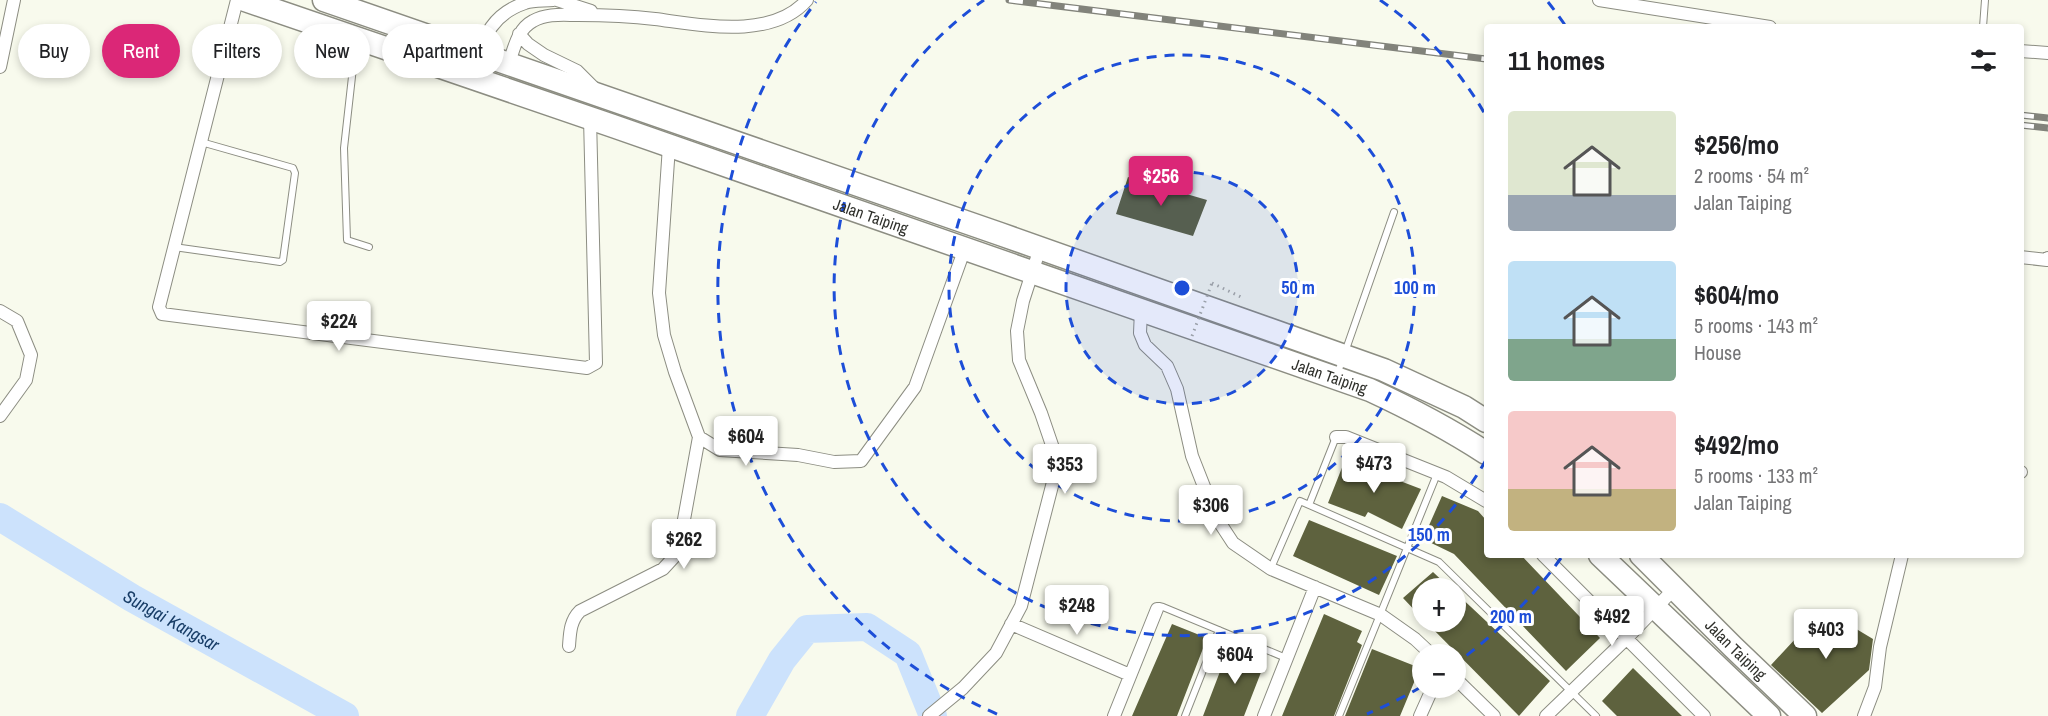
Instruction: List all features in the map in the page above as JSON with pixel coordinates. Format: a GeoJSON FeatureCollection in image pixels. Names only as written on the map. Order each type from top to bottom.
{"type":"FeatureCollection","features":[{"type":"Feature","properties":{"kind":"highway","name":"Jalan Taiping"},"geometry":{"type":"LineString","coordinates":[[245,0],[315,24]]}},
{"type":"Feature","properties":{"kind":"highway","name":"Jalan Taiping"},"geometry":{"type":"LineString","coordinates":[[324,0],[393,24]]}},
{"type":"Feature","properties":{"kind":"highway","name":"Jalan Taiping"},"geometry":{"type":"LineString","coordinates":[[504,63],[1384,370],[1464,407],[1484,420]]}},
{"type":"Feature","properties":{"kind":"highway","name":"Jalan Taiping"},"geometry":{"type":"LineString","coordinates":[[473,78],[1370,390],[1414,410],[1484,452]]}},
{"type":"Feature","properties":{"kind":"highway","name":"Jalan Taiping"},"geometry":{"type":"LineString","coordinates":[[1603,558],[1769,716]]}},
{"type":"Feature","properties":{"kind":"highway","name":"Jalan Taiping"},"geometry":{"type":"LineString","coordinates":[[1644,558],[1805,716]]}},
{"type":"Feature","properties":{"kind":"street"},"geometry":{"type":"LineString","coordinates":[[0,67],[14,0]]}},
{"type":"Feature","properties":{"kind":"street"},"geometry":{"type":"LineString","coordinates":[[237,0],[173,246],[159,307],[162,314],[587,368],[596,363],[590,118]]}},
{"type":"Feature","properties":{"kind":"street"},"geometry":{"type":"LineString","coordinates":[[492,24],[501,15],[525,3],[555,0],[604,15]]}},
{"type":"Feature","properties":{"kind":"street"},"geometry":{"type":"LineString","coordinates":[[1599,0],[1751,24]]}},
{"type":"Feature","properties":{"kind":"street"},"geometry":{"type":"LineString","coordinates":[[499,87],[519,34],[532,22],[547,15],[604,15],[723,27],[749,26],[774,22],[805,2]]}},
{"type":"Feature","properties":{"kind":"street"},"geometry":{"type":"LineString","coordinates":[[519,34],[544,55],[578,71],[604,97]]}},
{"type":"Feature","properties":{"kind":"street"},"geometry":{"type":"LineString","coordinates":[[2024,51],[2048,53]]}},
{"type":"Feature","properties":{"kind":"street"},"geometry":{"type":"LineString","coordinates":[[569,646],[571,625],[580,611],[663,569],[675,556],[679,547],[699,437],[667,345],[659,293],[669,146]]}},
{"type":"Feature","properties":{"kind":"street"},"geometry":{"type":"LineString","coordinates":[[699,437],[720,450],[798,455],[834,462],[861,461],[915,387],[965,248]]}},
{"type":"Feature","properties":{"kind":"street"},"geometry":{"type":"LineString","coordinates":[[929,716],[963,688],[996,653],[1021,606],[1053,482],[1053,448],[1018,360],[1017,331],[1023,301],[1040,248]]}},
{"type":"Feature","properties":{"kind":"street"},"geometry":{"type":"LineString","coordinates":[[2024,257],[2047,260],[2048,258]]}},
{"type":"Feature","properties":{"kind":"street"},"geometry":{"type":"LineString","coordinates":[[1141,310],[1140,333],[1145,345],[1167,366],[1177,389],[1192,456],[1216,517],[1233,543],[1271,569],[1381,615],[1420,644]]}},
{"type":"Feature","properties":{"kind":"street"},"geometry":{"type":"LineString","coordinates":[[0,311],[17,321],[31,355],[27,380],[0,416]]}},
{"type":"Feature","properties":{"kind":"street"},"geometry":{"type":"LineString","coordinates":[[1336,437],[1346,437],[1438,473],[1484,500]]}},
{"type":"Feature","properties":{"kind":"street"},"geometry":{"type":"LineString","coordinates":[[1546,558],[1704,716]]}},
{"type":"Feature","properties":{"kind":"street"},"geometry":{"type":"LineString","coordinates":[[1864,716],[1875,687],[1880,647],[1901,558]]}},
{"type":"Feature","properties":{"kind":"street"},"geometry":{"type":"LineString","coordinates":[[1264,716],[1314,587]]}},
{"type":"Feature","properties":{"kind":"street"},"geometry":{"type":"LineString","coordinates":[[1546,716],[1674,589]]}},
{"type":"Feature","properties":{"kind":"street"},"geometry":{"type":"LineString","coordinates":[[1114,716],[1157,609]]}},
{"type":"Feature","properties":{"kind":"street"},"geometry":{"type":"LineString","coordinates":[[1011,624],[1130,675]]}},
{"type":"Feature","properties":{"kind":"street"},"geometry":{"type":"LineString","coordinates":[[1466,689],[1494,716]]}},
{"type":"Feature","properties":{"kind":"street"},"geometry":{"type":"LineString","coordinates":[[1420,716],[1428,698]]}},
{"type":"Feature","properties":{"kind":"lane"},"geometry":{"type":"LineString","coordinates":[[1983,24],[1985,0]]}},
{"type":"Feature","properties":{"kind":"lane"},"geometry":{"type":"LineString","coordinates":[[352,78],[344,148],[347,240],[369,248]]}},
{"type":"Feature","properties":{"kind":"lane"},"geometry":{"type":"LineString","coordinates":[[173,246],[280,262],[283,260],[295,173],[293,168],[201,142]]}},
{"type":"Feature","properties":{"kind":"lane"},"geometry":{"type":"LineString","coordinates":[[1335,378],[1394,212]]}},
{"type":"Feature","properties":{"kind":"lane"},"geometry":{"type":"LineString","coordinates":[[1309,505],[1336,437]]}},
{"type":"Feature","properties":{"kind":"lane"},"geometry":{"type":"LineString","coordinates":[[1340,716],[1438,473]]}},
{"type":"Feature","properties":{"kind":"lane"},"geometry":{"type":"LineString","coordinates":[[1271,569],[1300,501],[1439,562],[1596,716]]}},
{"type":"Feature","properties":{"kind":"lane"},"geometry":{"type":"LineString","coordinates":[[1157,609],[1159,606],[1163,607],[1286,658]]}},
{"type":"Feature","properties":{"kind":"lane"},"geometry":{"type":"LineString","coordinates":[[1185,716],[1218,630]]}},
{"type":"Feature","properties":{"kind":"path"},"geometry":{"type":"LineString","coordinates":[[1192,336],[1212,283],[1244,299]]}},
{"type":"Feature","properties":{"kind":"building"},"geometry":{"type":"Polygon","coordinates":[[[1128,177],[1207,200],[1193,236],[1116,214],[1128,177]]]}},
{"type":"Feature","properties":{"kind":"building"},"geometry":{"type":"Polygon","coordinates":[[[1345,460],[1421,489],[1402,529],[1368,512],[1365,517],[1328,503],[1345,460]]]}},
{"type":"Feature","properties":{"kind":"building"},"geometry":{"type":"Polygon","coordinates":[[[1442,496],[1478,511],[1484,518],[1484,558],[1524,558],[1600,638],[1566,671],[1454,554],[1423,539],[1442,496]]]}},
{"type":"Feature","properties":{"kind":"building"},"geometry":{"type":"Polygon","coordinates":[[[1309,520],[1397,556],[1379,595],[1293,556],[1309,520]]]}},
{"type":"Feature","properties":{"kind":"building"},"geometry":{"type":"Polygon","coordinates":[[[1433,572],[1439,578],[1426,578],[1433,572]]]}},
{"type":"Feature","properties":{"kind":"building"},"geometry":{"type":"Polygon","coordinates":[[[1412,590],[1412,607],[1403,598],[1412,590]]]}},
{"type":"Feature","properties":{"kind":"building"},"geometry":{"type":"Polygon","coordinates":[[[1466,602],[1550,681],[1519,716],[1466,662],[1466,644],[1448,644],[1436,632],[1466,632],[1466,602]]]}},
{"type":"Feature","properties":{"kind":"building"},"geometry":{"type":"Polygon","coordinates":[[[1823,609],[1873,639],[1869,670],[1822,713],[1771,665],[1823,609]]]}},
{"type":"Feature","properties":{"kind":"building"},"geometry":{"type":"Polygon","coordinates":[[[1324,614],[1362,631],[1357,642],[1362,645],[1334,716],[1282,716],[1324,614]]]}},
{"type":"Feature","properties":{"kind":"building"},"geometry":{"type":"Polygon","coordinates":[[[1172,624],[1207,638],[1177,716],[1132,716],[1172,624]]]}},
{"type":"Feature","properties":{"kind":"building"},"geometry":{"type":"Polygon","coordinates":[[[1229,648],[1265,662],[1244,716],[1203,716],[1229,648]]]}},
{"type":"Feature","properties":{"kind":"building"},"geometry":{"type":"Polygon","coordinates":[[[1372,649],[1412,665],[1412,687],[1400,716],[1345,716],[1372,649]]]}},
{"type":"Feature","properties":{"kind":"building"},"geometry":{"type":"Polygon","coordinates":[[[1633,668],[1682,716],[1617,716],[1602,701],[1633,668]]]}},
{"type":"Feature","properties":{"kind":"waterway","name":"Sungai Kangsar"},"geometry":{"type":"LineString","coordinates":[[0,517],[132,598],[345,716]]}},
{"type":"Feature","properties":{"kind":"waterway","name":"Sungai Kangsar"},"geometry":{"type":"LineString","coordinates":[[750,716],[782,660],[807,629],[867,627],[908,654],[933,716]]}},
{"type":"Feature","properties":{"kind":"railway"},"geometry":{"type":"LineString","coordinates":[[1009,0],[1484,59]]}},
{"type":"Feature","properties":{"kind":"railway"},"geometry":{"type":"LineString","coordinates":[[2024,115],[2048,118]]}},
{"type":"Feature","properties":{"kind":"railway"},"geometry":{"type":"LineString","coordinates":[[2024,125],[2048,128]]}}]}
